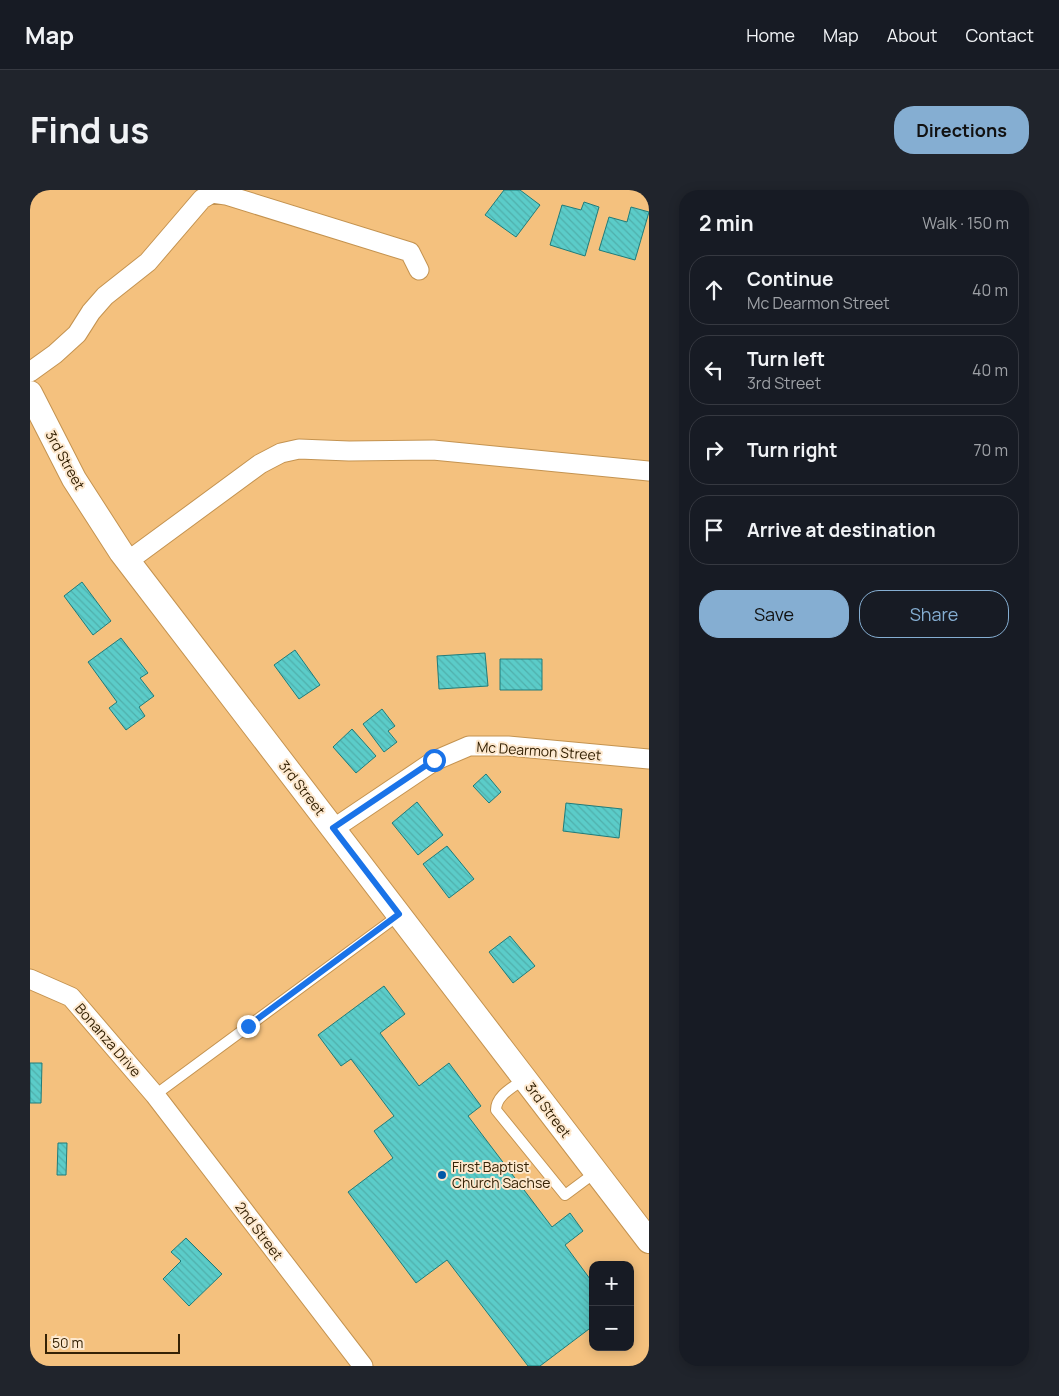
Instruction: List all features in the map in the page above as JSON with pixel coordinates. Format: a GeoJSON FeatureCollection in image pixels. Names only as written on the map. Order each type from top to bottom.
{"type":"FeatureCollection","features":[{"type":"Feature","properties":{"kind":"street"},"geometry":{"type":"LineString","coordinates":[[30,372],[55,354],[76,334],[105,296],[148,262],[202,199],[212,193],[226,195],[410,252],[419,270]]}},
{"type":"Feature","properties":{"kind":"street","name":"3rd Street"},"geometry":{"type":"LineString","coordinates":[[30,393],[74,479],[128,561],[649,1240]]}},
{"type":"Feature","properties":{"kind":"street"},"geometry":{"type":"LineString","coordinates":[[128,561],[260,464],[281,453],[299,449],[349,451],[432,450],[649,471]]}},
{"type":"Feature","properties":{"kind":"street","name":"Mc Dearmon Street"},"geometry":{"type":"LineString","coordinates":[[333,828],[434,760],[469,746],[508,746],[649,759]]}},
{"type":"Feature","properties":{"kind":"street","name":"Bonanza Drive"},"geometry":{"type":"LineString","coordinates":[[30,979],[71,997],[155,1095]]}},
{"type":"Feature","properties":{"kind":"street","name":"2nd Street"},"geometry":{"type":"LineString","coordinates":[[155,1095],[363,1366]]}},
{"type":"Feature","properties":{"kind":"lane"},"geometry":{"type":"LineString","coordinates":[[155,1095],[399,914]]}},
{"type":"Feature","properties":{"kind":"lane"},"geometry":{"type":"LineString","coordinates":[[524,1079],[502,1096],[496,1103],[496,1110],[565,1195],[596,1172]]}},
{"type":"Feature","properties":{"kind":"building"},"geometry":{"type":"Polygon","coordinates":[[[504,190],[520,190],[540,205],[516,237],[485,215],[504,190]]]}},
{"type":"Feature","properties":{"kind":"building"},"geometry":{"type":"Polygon","coordinates":[[[584,202],[599,207],[585,256],[550,245],[562,205],[581,210],[584,202]]]}},
{"type":"Feature","properties":{"kind":"building"},"geometry":{"type":"Polygon","coordinates":[[[631,207],[649,212],[635,260],[599,250],[609,217],[627,222],[631,207]]]}},
{"type":"Feature","properties":{"kind":"building"},"geometry":{"type":"Polygon","coordinates":[[[82,582],[111,621],[93,635],[64,596],[82,582]]]}},
{"type":"Feature","properties":{"kind":"building"},"geometry":{"type":"Polygon","coordinates":[[[121,638],[148,673],[140,678],[154,696],[139,707],[145,716],[126,730],[109,708],[117,702],[88,662],[121,638]]]}},
{"type":"Feature","properties":{"kind":"building"},"geometry":{"type":"Polygon","coordinates":[[[295,650],[320,685],[299,699],[274,665],[295,650]]]}},
{"type":"Feature","properties":{"kind":"building"},"geometry":{"type":"Polygon","coordinates":[[[485,653],[488,686],[439,689],[437,656],[485,653]]]}},
{"type":"Feature","properties":{"kind":"building"},"geometry":{"type":"Polygon","coordinates":[[[500,659],[542,659],[542,690],[500,690],[500,659]]]}},
{"type":"Feature","properties":{"kind":"building"},"geometry":{"type":"Polygon","coordinates":[[[382,709],[395,726],[388,731],[397,742],[384,752],[363,724],[382,709]]]}},
{"type":"Feature","properties":{"kind":"building"},"geometry":{"type":"Polygon","coordinates":[[[352,729],[376,756],[356,773],[333,747],[352,729]]]}},
{"type":"Feature","properties":{"kind":"building"},"geometry":{"type":"Polygon","coordinates":[[[486,774],[501,792],[489,803],[473,786],[486,774]]]}},
{"type":"Feature","properties":{"kind":"building"},"geometry":{"type":"Polygon","coordinates":[[[417,802],[443,835],[418,855],[392,823],[417,802]]]}},
{"type":"Feature","properties":{"kind":"building"},"geometry":{"type":"Polygon","coordinates":[[[566,803],[622,809],[619,838],[563,831],[566,803]]]}},
{"type":"Feature","properties":{"kind":"building"},"geometry":{"type":"Polygon","coordinates":[[[447,846],[474,879],[449,898],[423,864],[447,846]]]}},
{"type":"Feature","properties":{"kind":"building"},"geometry":{"type":"Polygon","coordinates":[[[510,936],[535,966],[513,983],[489,952],[510,936]]]}},
{"type":"Feature","properties":{"kind":"building","name":"First Baptist Church Sachse"},"geometry":{"type":"Polygon","coordinates":[[[384,986],[405,1014],[380,1033],[419,1086],[449,1063],[481,1106],[468,1116],[552,1227],[570,1213],[583,1231],[565,1245],[589,1278],[589,1329],[540,1366],[528,1366],[447,1260],[416,1283],[348,1192],[393,1158],[374,1131],[394,1116],[351,1059],[341,1066],[318,1035],[384,986]]]}},
{"type":"Feature","properties":{"kind":"building"},"geometry":{"type":"Polygon","coordinates":[[[30,1063],[42,1063],[41,1103],[30,1103],[30,1063]]]}},
{"type":"Feature","properties":{"kind":"building"},"geometry":{"type":"Polygon","coordinates":[[[58,1143],[67,1143],[66,1175],[57,1175],[58,1143]]]}},
{"type":"Feature","properties":{"kind":"building"},"geometry":{"type":"Polygon","coordinates":[[[186,1238],[222,1274],[189,1306],[163,1279],[181,1261],[171,1252],[186,1238]]]}},
{"type":"Feature","properties":{"kind":"place","name":"First Baptist Church Sachse"},"geometry":{"type":"Point","coordinates":[442,1175]}},
{"type":"Feature","properties":{"kind":"route"},"geometry":{"type":"LineString","coordinates":[[248,1026],[399,914],[333,828],[434,760]]}}]}
